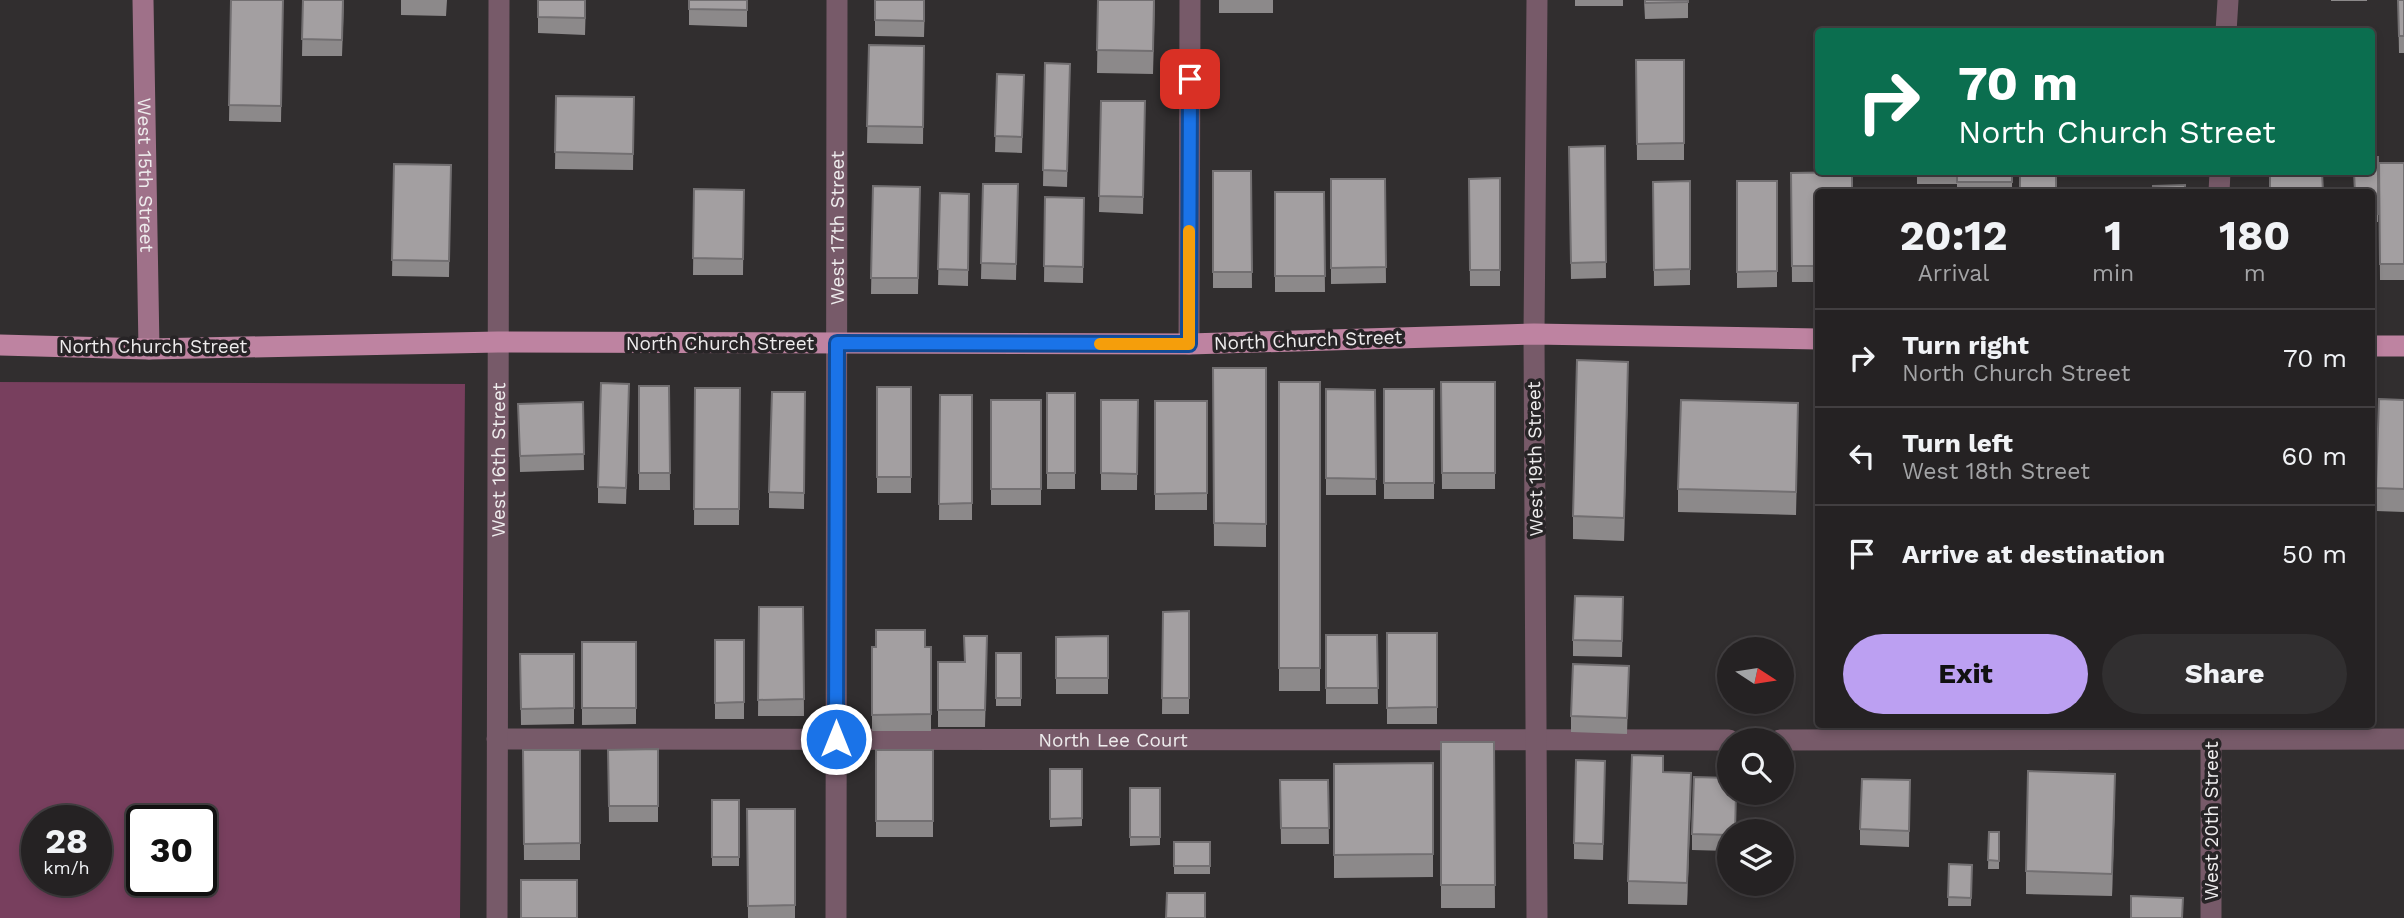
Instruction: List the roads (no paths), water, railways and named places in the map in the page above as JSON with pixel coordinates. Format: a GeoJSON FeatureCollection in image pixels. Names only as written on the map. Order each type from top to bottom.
{"type":"FeatureCollection","features":[{"type":"Feature","properties":{"kind":"main road","name":"West 15th Street"},"geometry":{"type":"LineString","coordinates":[[143,0],[149,349]]}},
{"type":"Feature","properties":{"kind":"main road","name":"North Church Street"},"geometry":{"type":"LineString","coordinates":[[0,345],[149,349],[498,342],[1189,344],[1534,334],[1815,339]]}},
{"type":"Feature","properties":{"kind":"main road"},"geometry":{"type":"LineString","coordinates":[[2375,346],[2404,346]]}},
{"type":"Feature","properties":{"kind":"street","name":"West 16th Street"},"geometry":{"type":"LineString","coordinates":[[497,918],[499,0]]}},
{"type":"Feature","properties":{"kind":"street","name":"West 17th Street"},"geometry":{"type":"LineString","coordinates":[[836,918],[837,0]]}},
{"type":"Feature","properties":{"kind":"street"},"geometry":{"type":"LineString","coordinates":[[1189,344],[1190,0]]}},
{"type":"Feature","properties":{"kind":"street","name":"West 19th Street"},"geometry":{"type":"LineString","coordinates":[[1537,918],[1534,334],[1538,0]]}},
{"type":"Feature","properties":{"kind":"street"},"geometry":{"type":"LineString","coordinates":[[2226,28],[2228,0]]}},
{"type":"Feature","properties":{"kind":"street"},"geometry":{"type":"LineString","coordinates":[[1794,740],[2211,732],[2404,739]]}},
{"type":"Feature","properties":{"kind":"street","name":"West 20th Street"},"geometry":{"type":"LineString","coordinates":[[2211,732],[2211,918]]}},
{"type":"Feature","properties":{"kind":"street","name":"North Lee Court"},"geometry":{"type":"LineString","coordinates":[[497,739],[1717,740]]}}]}
